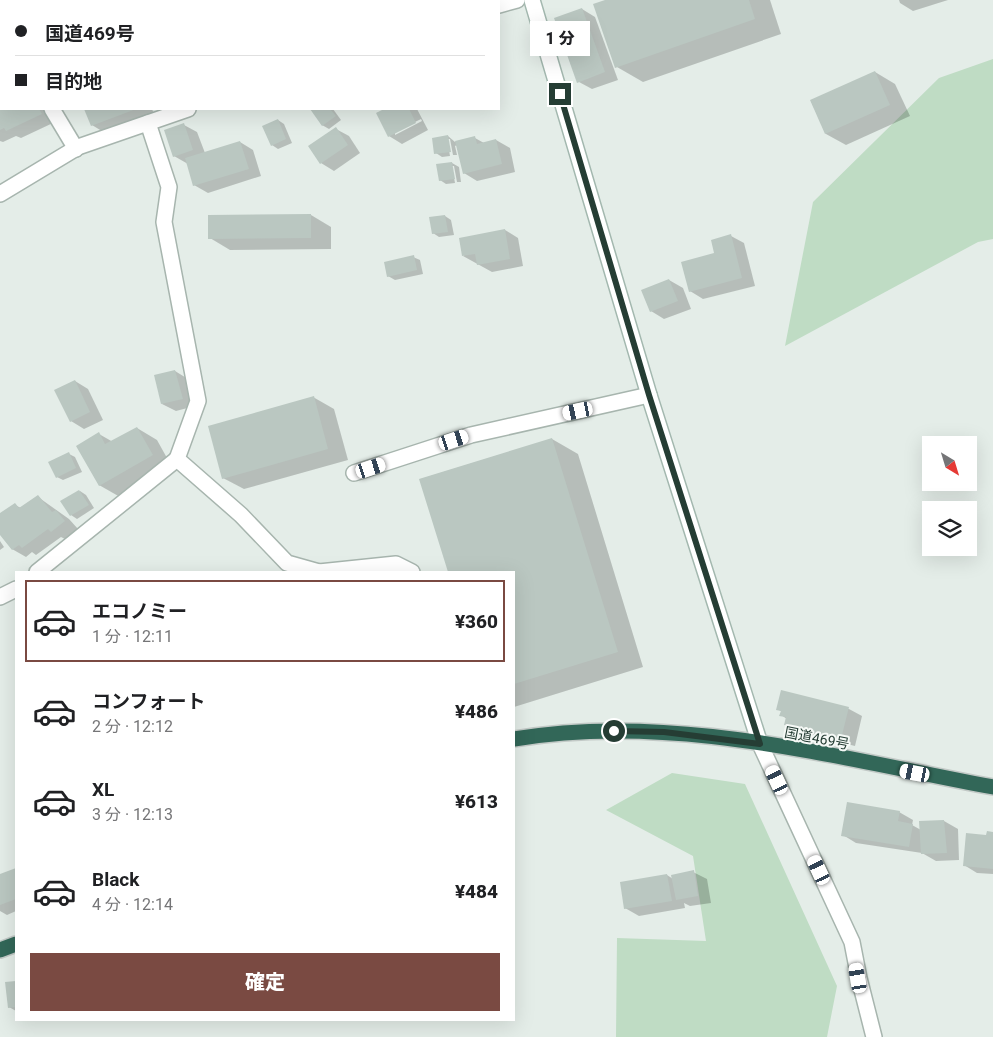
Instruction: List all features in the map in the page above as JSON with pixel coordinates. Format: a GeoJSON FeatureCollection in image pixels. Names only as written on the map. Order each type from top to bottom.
{"type":"FeatureCollection","features":[{"type":"Feature","properties":{"kind":"highway","name":"国道469号"},"geometry":{"type":"LineString","coordinates":[[515,739],[580,730],[664,732],[760,744],[993,787]]}},
{"type":"Feature","properties":{"kind":"highway"},"geometry":{"type":"LineString","coordinates":[[0,950],[15,944]]}},
{"type":"Feature","properties":{"kind":"street"},"geometry":{"type":"LineString","coordinates":[[500,5],[516,0]]}},
{"type":"Feature","properties":{"kind":"street"},"geometry":{"type":"LineString","coordinates":[[532,0],[649,395],[760,744],[852,942],[858,978],[874,1037]]}},
{"type":"Feature","properties":{"kind":"street"},"geometry":{"type":"LineString","coordinates":[[53,110],[76,149]]}},
{"type":"Feature","properties":{"kind":"street"},"geometry":{"type":"LineString","coordinates":[[0,194],[76,149],[185,110]]}},
{"type":"Feature","properties":{"kind":"street"},"geometry":{"type":"LineString","coordinates":[[38,571],[177,459],[198,401],[164,222],[169,187],[148,123]]}},
{"type":"Feature","properties":{"kind":"street"},"geometry":{"type":"LineString","coordinates":[[354,473],[471,435],[649,395]]}},
{"type":"Feature","properties":{"kind":"street"},"geometry":{"type":"LineString","coordinates":[[177,459],[241,516],[287,563],[315,571]]}},
{"type":"Feature","properties":{"kind":"street"},"geometry":{"type":"LineString","coordinates":[[329,571],[396,564],[410,571]]}},
{"type":"Feature","properties":{"kind":"street"},"geometry":{"type":"LineString","coordinates":[[0,597],[15,590]]}},
{"type":"Feature","properties":{"kind":"green space"},"geometry":{"type":"Polygon","coordinates":[[[993,59],[993,239],[978,242],[785,346],[813,202],[939,78],[993,59]]]}},
{"type":"Feature","properties":{"kind":"green space"},"geometry":{"type":"Polygon","coordinates":[[[672,773],[745,784],[837,986],[827,1037],[616,1037],[617,938],[706,941],[693,856],[606,810],[672,773]]]}},
{"type":"Feature","properties":{"kind":"building"},"geometry":{"type":"Polygon","coordinates":[[[605,0],[749,0],[755,19],[615,68],[593,4],[605,0]]]}},
{"type":"Feature","properties":{"kind":"building"},"geometry":{"type":"Polygon","coordinates":[[[582,8],[605,72],[577,83],[554,18],[582,8]]]}},
{"type":"Feature","properties":{"kind":"building"},"geometry":{"type":"Polygon","coordinates":[[[875,71],[890,105],[825,134],[810,100],[875,71]]]}},
{"type":"Feature","properties":{"kind":"building"},"geometry":{"type":"Polygon","coordinates":[[[0,110],[40,110],[42,114],[6,131],[4,128],[0,130],[0,110]]]}},
{"type":"Feature","properties":{"kind":"building"},"geometry":{"type":"Polygon","coordinates":[[[84,110],[133,110],[91,126],[84,110]]]}},
{"type":"Feature","properties":{"kind":"building"},"geometry":{"type":"Polygon","coordinates":[[[311,110],[331,110],[336,116],[322,126],[311,110]]]}},
{"type":"Feature","properties":{"kind":"building"},"geometry":{"type":"Polygon","coordinates":[[[382,110],[410,110],[416,123],[388,137],[376,113],[382,110]]]}},
{"type":"Feature","properties":{"kind":"building"},"geometry":{"type":"Polygon","coordinates":[[[278,119],[286,139],[271,146],[262,126],[278,119]]]}},
{"type":"Feature","properties":{"kind":"building"},"geometry":{"type":"Polygon","coordinates":[[[184,123],[193,150],[173,157],[164,130],[184,123]]]}},
{"type":"Feature","properties":{"kind":"building"},"geometry":{"type":"Polygon","coordinates":[[[336,127],[348,145],[320,164],[308,146],[336,127]]]}},
{"type":"Feature","properties":{"kind":"building"},"geometry":{"type":"Polygon","coordinates":[[[448,135],[451,152],[434,154],[432,138],[448,135]]]}},
{"type":"Feature","properties":{"kind":"building"},"geometry":{"type":"Polygon","coordinates":[[[475,136],[477,144],[496,139],[502,164],[463,174],[455,141],[475,136]]]}},
{"type":"Feature","properties":{"kind":"building"},"geometry":{"type":"Polygon","coordinates":[[[240,141],[249,169],[193,186],[185,158],[240,141]]]}},
{"type":"Feature","properties":{"kind":"building"},"geometry":{"type":"Polygon","coordinates":[[[452,162],[455,179],[439,181],[436,164],[452,162]]]}},
{"type":"Feature","properties":{"kind":"building"},"geometry":{"type":"Polygon","coordinates":[[[311,214],[311,238],[208,239],[208,215],[311,214]]]}},
{"type":"Feature","properties":{"kind":"building"},"geometry":{"type":"Polygon","coordinates":[[[445,215],[448,232],[432,234],[429,217],[445,215]]]}},
{"type":"Feature","properties":{"kind":"building"},"geometry":{"type":"Polygon","coordinates":[[[505,229],[510,259],[477,265],[475,254],[462,256],[459,238],[505,229]]]}},
{"type":"Feature","properties":{"kind":"building"},"geometry":{"type":"Polygon","coordinates":[[[731,234],[742,278],[689,292],[681,262],[714,253],[711,240],[731,234]]]}},
{"type":"Feature","properties":{"kind":"building"},"geometry":{"type":"Polygon","coordinates":[[[414,255],[417,270],[387,277],[384,262],[414,255]]]}},
{"type":"Feature","properties":{"kind":"building"},"geometry":{"type":"Polygon","coordinates":[[[669,279],[678,301],[650,312],[641,290],[669,279]]]}},
{"type":"Feature","properties":{"kind":"building"},"geometry":{"type":"Polygon","coordinates":[[[175,370],[183,399],[161,404],[154,375],[175,370]]]}},
{"type":"Feature","properties":{"kind":"building"},"geometry":{"type":"Polygon","coordinates":[[[75,380],[90,412],[70,422],[54,390],[75,380]]]}},
{"type":"Feature","properties":{"kind":"building"},"geometry":{"type":"Polygon","coordinates":[[[314,396],[328,449],[222,479],[208,426],[314,396]]]}},
{"type":"Feature","properties":{"kind":"building"},"geometry":{"type":"Polygon","coordinates":[[[137,427],[153,455],[99,486],[76,446],[99,432],[105,444],[137,427]]]}},
{"type":"Feature","properties":{"kind":"building"},"geometry":{"type":"Polygon","coordinates":[[[552,438],[618,652],[515,684],[515,571],[448,571],[419,479],[552,438]]]}},
{"type":"Feature","properties":{"kind":"building"},"geometry":{"type":"Polygon","coordinates":[[[69,452],[76,468],[56,478],[48,462],[69,452]]]}},
{"type":"Feature","properties":{"kind":"building"},"geometry":{"type":"Polygon","coordinates":[[[79,490],[89,505],[70,516],[60,501],[79,490]]]}},
{"type":"Feature","properties":{"kind":"building"},"geometry":{"type":"Polygon","coordinates":[[[38,495],[52,512],[56,510],[65,521],[51,532],[48,529],[22,548],[19,545],[12,550],[0,535],[0,513],[15,503],[19,508],[38,495]]]}},
{"type":"Feature","properties":{"kind":"building"},"geometry":{"type":"Polygon","coordinates":[[[781,690],[849,707],[841,739],[784,725],[786,717],[779,716],[781,711],[776,710],[781,690]]]}},
{"type":"Feature","properties":{"kind":"building"},"geometry":{"type":"Polygon","coordinates":[[[847,802],[900,811],[898,821],[913,824],[909,847],[841,836],[847,802]]]}},
{"type":"Feature","properties":{"kind":"building"},"geometry":{"type":"Polygon","coordinates":[[[944,820],[947,853],[921,854],[919,821],[944,820]]]}},
{"type":"Feature","properties":{"kind":"building"},"geometry":{"type":"Polygon","coordinates":[[[987,831],[993,832],[993,869],[963,866],[966,833],[986,835],[987,831]]]}},
{"type":"Feature","properties":{"kind":"building"},"geometry":{"type":"Polygon","coordinates":[[[15,868],[15,899],[0,905],[0,874],[15,868]]]}},
{"type":"Feature","properties":{"kind":"building"},"geometry":{"type":"Polygon","coordinates":[[[694,870],[698,896],[676,900],[671,875],[694,870]]]}},
{"type":"Feature","properties":{"kind":"building"},"geometry":{"type":"Polygon","coordinates":[[[667,874],[672,901],[624,909],[620,882],[667,874]]]}},
{"type":"Feature","properties":{"kind":"building"},"geometry":{"type":"Polygon","coordinates":[[[15,981],[15,1007],[8,1008],[5,982],[15,981]]]}},
{"type":"Feature","properties":{"kind":"route"},"geometry":{"type":"LineString","coordinates":[[560,94],[649,395],[760,744],[664,732],[614,731]]}}]}
